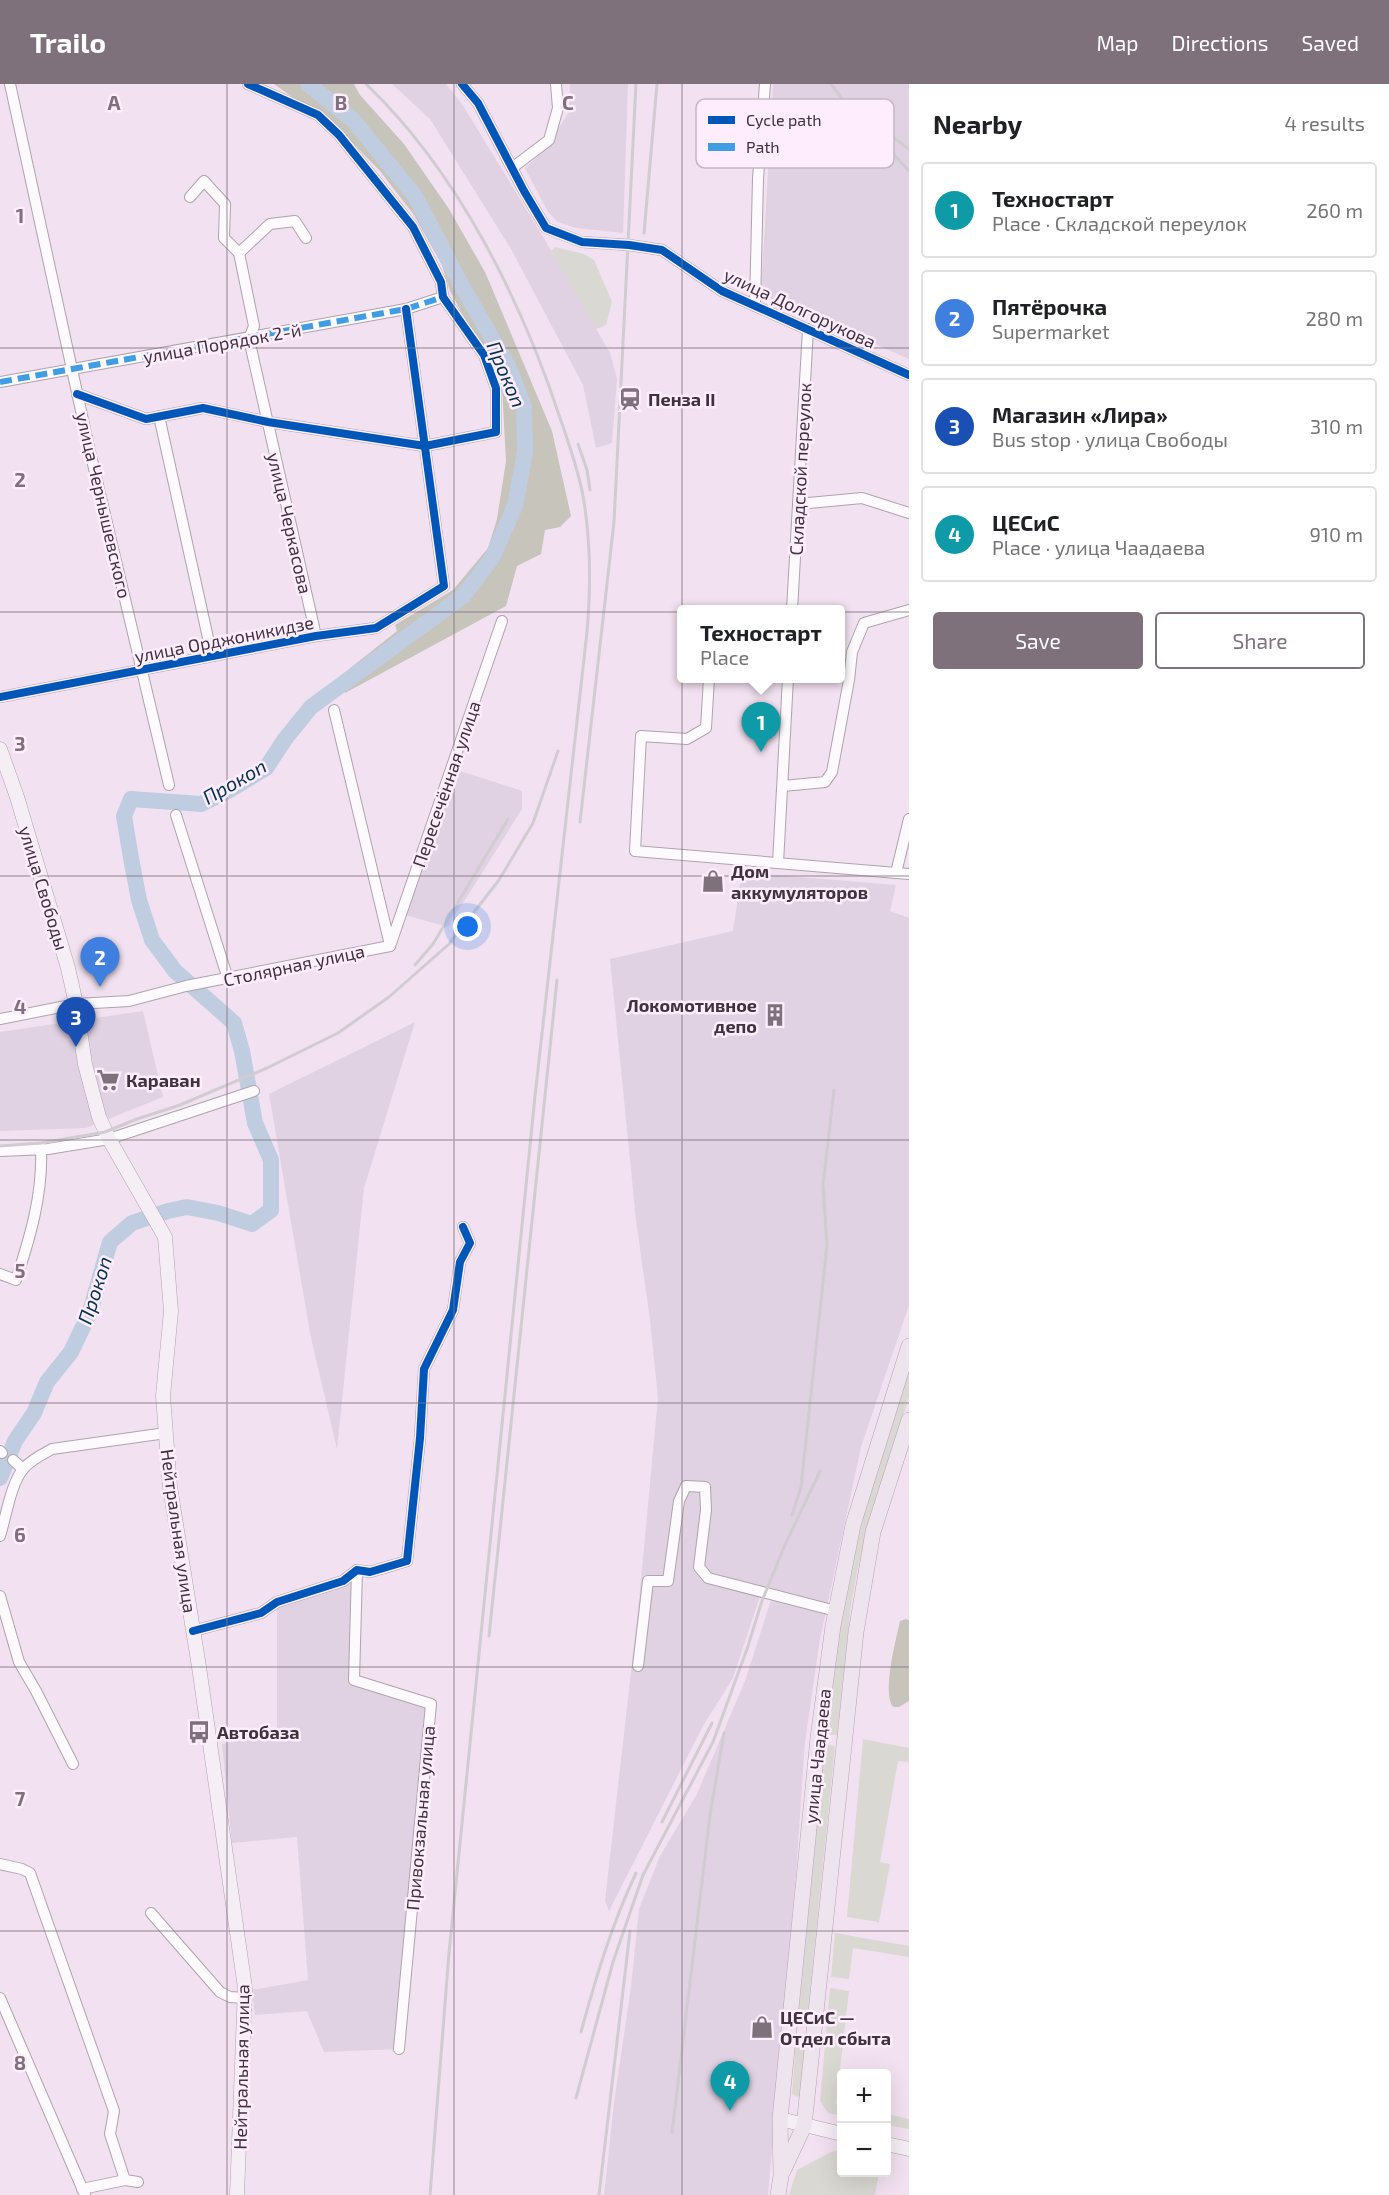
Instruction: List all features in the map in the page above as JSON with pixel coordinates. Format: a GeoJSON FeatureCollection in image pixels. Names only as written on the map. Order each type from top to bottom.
{"type":"FeatureCollection","features":[{"type":"Feature","properties":{"kind":"main road","name":"улица Свободы"},"geometry":{"type":"LineString","coordinates":[[0,749],[17,797],[68,968],[85,1064]]}},
{"type":"Feature","properties":{"kind":"main road","name":"Нейтральная улица"},"geometry":{"type":"LineString","coordinates":[[85,1064],[99,1117],[109,1139],[165,1237],[171,1311],[163,1396],[170,1487],[245,1989],[237,2195]]}},
{"type":"Feature","properties":{"kind":"main road","name":"улица Чаадаева"},"geometry":{"type":"LineString","coordinates":[[778,2195],[781,2176],[780,2119],[818,1738],[836,1611],[853,1525],[909,1346]]}},
{"type":"Feature","properties":{"kind":"main road","name":"улица Чаадаева"},"geometry":{"type":"LineString","coordinates":[[781,2176],[804,2126],[856,1632],[873,1532],[909,1420]]}},
{"type":"Feature","properties":{"kind":"main road"},"geometry":{"type":"LineString","coordinates":[[780,2119],[837,2133]]}},
{"type":"Feature","properties":{"kind":"main road"},"geometry":{"type":"LineString","coordinates":[[891,2145],[909,2149]]}},
{"type":"Feature","properties":{"kind":"street","name":"улица Чернышевского"},"geometry":{"type":"LineString","coordinates":[[10,84],[77,394],[170,785]]}},
{"type":"Feature","properties":{"kind":"street"},"geometry":{"type":"LineString","coordinates":[[77,394],[146,419],[203,408],[268,422],[425,446],[496,432],[496,388],[484,355],[443,297],[441,282],[413,227],[339,135],[318,115],[248,84]]}},
{"type":"Feature","properties":{"kind":"street"},"geometry":{"type":"LineString","coordinates":[[462,84],[478,103],[512,168],[549,140],[558,108],[556,84]]}},
{"type":"Feature","properties":{"kind":"street"},"geometry":{"type":"LineString","coordinates":[[764,99],[765,84]]}},
{"type":"Feature","properties":{"kind":"street","name":"улица Долгорукова"},"geometry":{"type":"LineString","coordinates":[[512,168],[546,228],[582,242],[630,244],[662,250],[722,291],[909,375]]}},
{"type":"Feature","properties":{"kind":"street"},"geometry":{"type":"LineString","coordinates":[[755,306],[759,168]]}},
{"type":"Feature","properties":{"kind":"street"},"geometry":{"type":"LineString","coordinates":[[190,197],[204,181],[225,204],[224,238],[239,253],[270,224],[295,221],[306,238]]}},
{"type":"Feature","properties":{"kind":"street","name":"улица Черкасова"},"geometry":{"type":"LineString","coordinates":[[239,253],[254,326],[249,339],[316,636]]}},
{"type":"Feature","properties":{"kind":"street","name":"улица Порядок 2-й"},"geometry":{"type":"LineString","coordinates":[[0,382],[406,309],[443,297]]}},
{"type":"Feature","properties":{"kind":"street"},"geometry":{"type":"LineString","coordinates":[[406,309],[425,446]]}},
{"type":"Feature","properties":{"kind":"street","name":"Складской переулок"},"geometry":{"type":"LineString","coordinates":[[792,605],[808,330]]}},
{"type":"Feature","properties":{"kind":"street"},"geometry":{"type":"LineString","coordinates":[[159,416],[212,656]]}},
{"type":"Feature","properties":{"kind":"street","name":"улица Орджоникидзе"},"geometry":{"type":"LineString","coordinates":[[0,697],[316,636],[376,627],[444,586],[425,446]]}},
{"type":"Feature","properties":{"kind":"street"},"geometry":{"type":"LineString","coordinates":[[798,504],[862,498],[909,513]]}},
{"type":"Feature","properties":{"kind":"street"},"geometry":{"type":"LineString","coordinates":[[783,786],[825,782],[832,772],[852,652],[864,623],[909,610]]}},
{"type":"Feature","properties":{"kind":"street","name":"Пересечённая улица"},"geometry":{"type":"LineString","coordinates":[[390,946],[502,621]]}},
{"type":"Feature","properties":{"kind":"street"},"geometry":{"type":"LineString","coordinates":[[709,683],[705,728],[687,739],[641,736],[635,851],[909,874]]}},
{"type":"Feature","properties":{"kind":"street"},"geometry":{"type":"LineString","coordinates":[[778,863],[789,683]]}},
{"type":"Feature","properties":{"kind":"street"},"geometry":{"type":"LineString","coordinates":[[334,710],[390,946]]}},
{"type":"Feature","properties":{"kind":"street"},"geometry":{"type":"LineString","coordinates":[[176,815],[228,979]]}},
{"type":"Feature","properties":{"kind":"street"},"geometry":{"type":"LineString","coordinates":[[896,873],[909,819]]}},
{"type":"Feature","properties":{"kind":"street","name":"Столярная улица"},"geometry":{"type":"LineString","coordinates":[[76,1004],[129,1000],[186,986],[390,946]]}},
{"type":"Feature","properties":{"kind":"street"},"geometry":{"type":"LineString","coordinates":[[0,1019],[76,1004]]}},
{"type":"Feature","properties":{"kind":"street"},"geometry":{"type":"LineString","coordinates":[[0,1151],[41,1149],[109,1139],[254,1091]]}},
{"type":"Feature","properties":{"kind":"street"},"geometry":{"type":"LineString","coordinates":[[0,1274],[16,1280],[29,1240],[41,1180],[41,1149]]}},
{"type":"Feature","properties":{"kind":"street"},"geometry":{"type":"LineString","coordinates":[[193,1630],[261,1613],[277,1602],[343,1581],[357,1570],[370,1572],[407,1561],[420,1437],[424,1369],[453,1310],[460,1262],[470,1243],[463,1227]]}},
{"type":"Feature","properties":{"kind":"street"},"geometry":{"type":"LineString","coordinates":[[0,1536],[15,1486],[23,1468],[52,1449],[166,1433]]}},
{"type":"Feature","properties":{"kind":"street"},"geometry":{"type":"LineString","coordinates":[[13,1460],[23,1468]]}},
{"type":"Feature","properties":{"kind":"street"},"geometry":{"type":"LineString","coordinates":[[638,1666],[648,1581],[668,1581],[679,1500],[686,1486],[705,1487],[706,1510],[699,1567],[708,1578],[836,1611]]}},
{"type":"Feature","properties":{"kind":"street","name":"Привокзальная улица"},"geometry":{"type":"LineString","coordinates":[[357,1570],[354,1680],[431,1704],[399,2049]]}},
{"type":"Feature","properties":{"kind":"street"},"geometry":{"type":"LineString","coordinates":[[0,1596],[19,1662],[73,1764]]}},
{"type":"Feature","properties":{"kind":"street"},"geometry":{"type":"LineString","coordinates":[[0,1864],[30,1873],[114,2111],[110,2134],[125,2180]]}},
{"type":"Feature","properties":{"kind":"street"},"geometry":{"type":"LineString","coordinates":[[151,1913],[220,1992],[231,1997],[244,1998]]}},
{"type":"Feature","properties":{"kind":"street"},"geometry":{"type":"LineString","coordinates":[[0,1998],[83,2192],[125,2180],[138,2182]]}},
{"type":"Feature","properties":{"kind":"shaded area"},"geometry":{"type":"Polygon","coordinates":[[[274,84],[354,84],[360,95],[404,144],[449,209],[485,272],[552,431],[571,516],[560,527],[545,530],[541,554],[517,566],[506,606],[345,693],[339,677],[397,631],[395,625],[453,590],[488,548],[497,519],[506,461],[502,387],[450,291],[442,265],[414,215],[380,171],[341,131],[274,84]]]}},
{"type":"Feature","properties":{"kind":"shaded area"},"geometry":{"type":"Polygon","coordinates":[[[392,84],[446,84],[462,104],[542,235],[610,353],[617,379],[612,443],[596,448],[583,385],[511,249],[430,119],[392,84]]]}},
{"type":"Feature","properties":{"kind":"shaded area"},"geometry":{"type":"Polygon","coordinates":[[[570,84],[628,84],[623,233],[576,228],[558,222],[548,212],[525,168],[545,150],[569,112],[570,84]]]}},
{"type":"Feature","properties":{"kind":"shaded area"},"geometry":{"type":"Polygon","coordinates":[[[773,84],[909,84],[909,359],[761,294],[768,168],[894,168],[894,99],[772,99],[773,84]]]}},
{"type":"Feature","properties":{"kind":"shaded area"},"geometry":{"type":"Polygon","coordinates":[[[555,247],[584,254],[594,260],[612,302],[606,325],[596,329],[551,251],[555,247]]]}},
{"type":"Feature","properties":{"kind":"shaded area"},"geometry":{"type":"Polygon","coordinates":[[[454,769],[522,791],[522,809],[448,927],[405,915],[454,769]]]}},
{"type":"Feature","properties":{"kind":"shaded area"},"geometry":{"type":"Polygon","coordinates":[[[750,873],[896,885],[890,911],[909,918],[909,1305],[861,1447],[820,1639],[805,1742],[768,2195],[604,2195],[639,1909],[660,1856],[697,1794],[745,1681],[772,1597],[761,1593],[733,1678],[703,1726],[609,1911],[605,1901],[639,1601],[658,1398],[636,1220],[610,959],[733,931],[740,885],[744,876],[750,873]]]}},
{"type":"Feature","properties":{"kind":"shaded area"},"geometry":{"type":"Polygon","coordinates":[[[143,1011],[163,1097],[86,1128],[0,1131],[0,1032],[143,1011]]]}},
{"type":"Feature","properties":{"kind":"shaded area"},"geometry":{"type":"Polygon","coordinates":[[[415,1022],[364,1188],[337,1449],[311,1338],[269,1094],[415,1022]]]}},
{"type":"Feature","properties":{"kind":"shaded area"},"geometry":{"type":"Polygon","coordinates":[[[909,1370],[909,1397],[878,1493],[858,1567],[851,1605],[837,1735],[827,1734],[839,1635],[850,1573],[873,1485],[909,1370]]]}},
{"type":"Feature","properties":{"kind":"shaded area"},"geometry":{"type":"Polygon","coordinates":[[[357,1570],[354,1679],[431,1704],[399,2049],[324,2052],[307,2011],[255,2015],[252,1990],[308,1980],[297,1837],[232,1843],[222,1744],[277,1731],[277,1602],[357,1570]]]}},
{"type":"Feature","properties":{"kind":"shaded area"},"geometry":{"type":"Polygon","coordinates":[[[909,1620],[909,1701],[899,1707],[893,1707],[890,1700],[889,1678],[900,1621],[909,1620]]]}},
{"type":"Feature","properties":{"kind":"shaded area"},"geometry":{"type":"Polygon","coordinates":[[[863,1739],[909,1748],[909,1762],[898,1761],[880,1862],[890,1864],[879,1922],[847,1917],[863,1739]]]}},
{"type":"Feature","properties":{"kind":"shaded area"},"geometry":{"type":"Polygon","coordinates":[[[825,1744],[835,1746],[807,2021],[798,2020],[825,1744]]]}},
{"type":"Feature","properties":{"kind":"shaded area"},"geometry":{"type":"Polygon","coordinates":[[[835,1933],[909,1946],[909,1957],[853,1948],[849,1979],[831,1977],[835,1933]]]}},
{"type":"Feature","properties":{"kind":"shaded area"},"geometry":{"type":"Polygon","coordinates":[[[830,1988],[849,1991],[840,2069],[837,2069],[837,2115],[828,2113],[820,2101],[830,1988]]]}},
{"type":"Feature","properties":{"kind":"shaded area"},"geometry":{"type":"Polygon","coordinates":[[[796,2035],[808,2035],[802,2094],[797,2097],[792,2094],[796,2035]]]}},
{"type":"Feature","properties":{"kind":"shaded area"},"geometry":{"type":"Polygon","coordinates":[[[891,2115],[909,2119],[909,2129],[891,2126],[891,2115]]]}},
{"type":"Feature","properties":{"kind":"shaded area"},"geometry":{"type":"Polygon","coordinates":[[[837,2150],[837,2177],[878,2177],[875,2195],[789,2195],[797,2170],[837,2150]]]}},
{"type":"Feature","properties":{"kind":"waterway","name":"Прокоп"},"geometry":{"type":"LineString","coordinates":[[0,1478],[15,1441],[34,1413],[47,1382],[71,1352],[90,1312],[110,1242],[132,1223],[187,1207],[218,1213],[252,1224],[271,1210],[271,1160],[255,1123],[242,1051],[234,1023],[175,971],[152,940],[139,900],[124,816],[131,799],[201,804],[266,768],[285,739],[311,707],[463,596],[492,558],[515,506],[525,452],[524,407],[508,366],[463,288],[415,196],[353,120],[308,84]]}},
{"type":"Feature","properties":{"kind":"railway"},"geometry":{"type":"LineString","coordinates":[[366,84],[399,118],[429,156],[457,197],[505,283],[544,373],[573,457],[586,513],[590,564],[587,632],[535,1096],[449,1953],[430,2195]]}},
{"type":"Feature","properties":{"kind":"railway"},"geometry":{"type":"LineString","coordinates":[[580,822],[614,522],[636,84]]}},
{"type":"Feature","properties":{"kind":"railway"},"geometry":{"type":"LineString","coordinates":[[644,233],[657,84]]}},
{"type":"Feature","properties":{"kind":"railway"},"geometry":{"type":"LineString","coordinates":[[831,84],[843,99]]}},
{"type":"Feature","properties":{"kind":"railway"},"geometry":{"type":"LineString","coordinates":[[894,138],[909,149]]}},
{"type":"Feature","properties":{"kind":"railway"},"geometry":{"type":"LineString","coordinates":[[894,155],[909,171]]}},
{"type":"Feature","properties":{"kind":"railway"},"geometry":{"type":"LineString","coordinates":[[578,444],[587,470],[590,490]]}},
{"type":"Feature","properties":{"kind":"railway"},"geometry":{"type":"LineString","coordinates":[[0,1146],[41,1143],[105,1132],[180,1105],[267,1068],[338,1033],[389,997],[449,944],[499,880],[533,823],[558,751]]}},
{"type":"Feature","properties":{"kind":"railway"},"geometry":{"type":"LineString","coordinates":[[415,965],[433,944],[508,819]]}},
{"type":"Feature","properties":{"kind":"railway"},"geometry":{"type":"LineString","coordinates":[[489,1636],[557,980]]}},
{"type":"Feature","properties":{"kind":"railway"},"geometry":{"type":"LineString","coordinates":[[792,1515],[801,1487],[827,1245],[823,1185],[834,1090]]}},
{"type":"Feature","properties":{"kind":"railway"},"geometry":{"type":"LineString","coordinates":[[576,2098],[613,1962],[643,1875],[713,1742],[762,1601],[784,1547],[820,1471]]}},
{"type":"Feature","properties":{"kind":"railway"},"geometry":{"type":"LineString","coordinates":[[662,1822],[712,1723]]}},
{"type":"Feature","properties":{"kind":"railway"},"geometry":{"type":"LineString","coordinates":[[672,2133],[710,1815],[724,1733]]}},
{"type":"Feature","properties":{"kind":"railway"},"geometry":{"type":"LineString","coordinates":[[581,2032],[605,1951],[636,1873]]}},
{"type":"Feature","properties":{"kind":"railway"},"geometry":{"type":"LineString","coordinates":[[599,2195],[630,1931]]}},
{"type":"Feature","properties":{"kind":"marked path"},"geometry":{"type":"LineString","coordinates":[[0,382],[406,309],[443,297]]}},
{"type":"Feature","properties":{"kind":"cycle path"},"geometry":{"type":"LineString","coordinates":[[77,394],[146,419],[203,408],[268,422],[425,446],[496,432],[496,388],[484,355],[443,297],[441,282],[413,227],[339,135],[318,115],[248,84]]}},
{"type":"Feature","properties":{"kind":"cycle path"},"geometry":{"type":"LineString","coordinates":[[462,84],[478,103],[546,228],[582,242],[662,250],[722,291],[909,375]]}},
{"type":"Feature","properties":{"kind":"cycle path"},"geometry":{"type":"LineString","coordinates":[[0,697],[316,636],[376,628],[444,586],[406,309]]}},
{"type":"Feature","properties":{"kind":"cycle path"},"geometry":{"type":"LineString","coordinates":[[193,1631],[261,1613],[277,1602],[343,1581],[357,1570],[370,1572],[407,1561],[420,1438],[424,1369],[453,1310],[460,1262],[470,1243],[463,1227]]}},
{"type":"Feature","properties":{"kind":"place","name":"Пенза II"},"geometry":{"type":"Point","coordinates":[630,399]}},
{"type":"Feature","properties":{"kind":"place","name":"Техностарт"},"geometry":{"type":"Point","coordinates":[761,752]}},
{"type":"Feature","properties":{"kind":"place","name":"Дом аккумуляторов"},"geometry":{"type":"Point","coordinates":[713,881]}},
{"type":"Feature","properties":{"kind":"place","name":"Пятёрочка"},"geometry":{"type":"Point","coordinates":[100,987]}},
{"type":"Feature","properties":{"kind":"place","name":"Локомотивное депо"},"geometry":{"type":"Point","coordinates":[775,1015]}},
{"type":"Feature","properties":{"kind":"place","name":"Магазин «Лира»"},"geometry":{"type":"Point","coordinates":[76,1047]}},
{"type":"Feature","properties":{"kind":"place","name":"Караван"},"geometry":{"type":"Point","coordinates":[108,1080]}},
{"type":"Feature","properties":{"kind":"place","name":"Автобаза"},"geometry":{"type":"Point","coordinates":[199,1732]}},
{"type":"Feature","properties":{"kind":"place","name":"ЦЕСиС — Отдел сбыта"},"geometry":{"type":"Point","coordinates":[762,2027]}},
{"type":"Feature","properties":{"kind":"place","name":"ЦЕСиС"},"geometry":{"type":"Point","coordinates":[730,2111]}}]}
